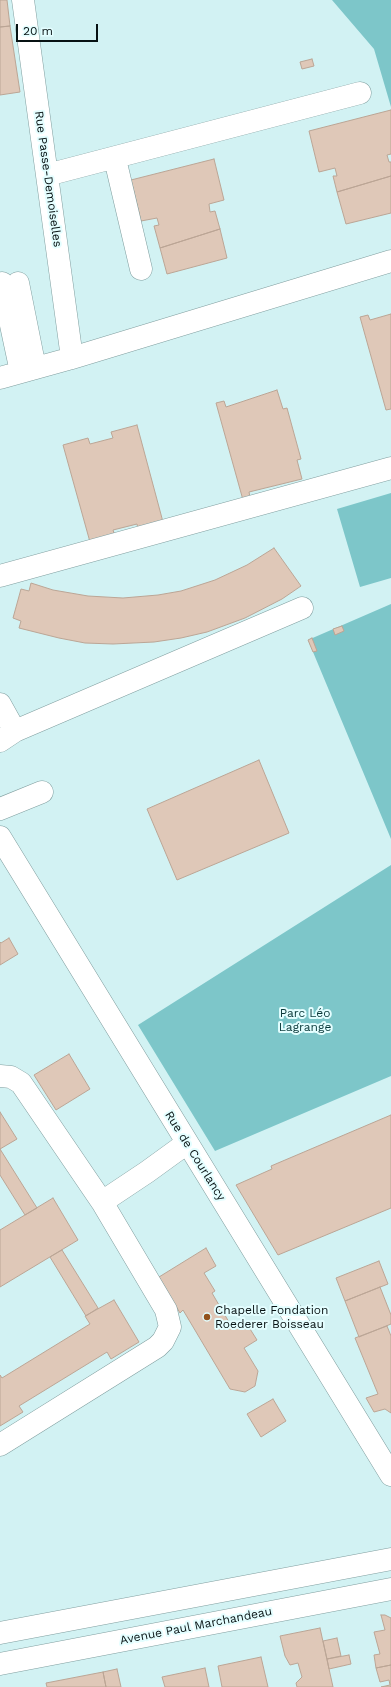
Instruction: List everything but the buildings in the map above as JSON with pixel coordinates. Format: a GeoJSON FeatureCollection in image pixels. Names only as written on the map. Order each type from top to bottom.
{"type":"FeatureCollection","features":[{"type":"Feature","properties":{"kind":"street","name":"Rue Passe-Demoiselles"},"geometry":{"type":"LineString","coordinates":[[23,0],[72,358]]}},
{"type":"Feature","properties":{"kind":"street"},"geometry":{"type":"LineString","coordinates":[[47,175],[115,159],[360,93]]}},
{"type":"Feature","properties":{"kind":"street"},"geometry":{"type":"LineString","coordinates":[[115,159],[141,269]]}},
{"type":"Feature","properties":{"kind":"street"},"geometry":{"type":"LineString","coordinates":[[0,378],[72,358],[391,261]]}},
{"type":"Feature","properties":{"kind":"street"},"geometry":{"type":"LineString","coordinates":[[10,283],[28,370]]}},
{"type":"Feature","properties":{"kind":"street"},"geometry":{"type":"LineString","coordinates":[[0,576],[391,468]]}},
{"type":"Feature","properties":{"kind":"street"},"geometry":{"type":"LineString","coordinates":[[0,704],[7,736],[302,608]]}},
{"type":"Feature","properties":{"kind":"street"},"geometry":{"type":"LineString","coordinates":[[0,809],[42,792]]}},
{"type":"Feature","properties":{"kind":"street","name":"Rue de Courlancy"},"geometry":{"type":"LineString","coordinates":[[0,838],[187,1143],[389,1467]]}},
{"type":"Feature","properties":{"kind":"street"},"geometry":{"type":"LineString","coordinates":[[0,1076],[11,1077],[21,1083],[102,1202],[166,1310],[170,1327],[163,1340],[157,1347],[0,1445]]}},
{"type":"Feature","properties":{"kind":"street"},"geometry":{"type":"LineString","coordinates":[[102,1202],[187,1143]]}},
{"type":"Feature","properties":{"kind":"street"},"geometry":{"type":"LineString","coordinates":[[0,1633],[391,1559]]}},
{"type":"Feature","properties":{"kind":"street","name":"Avenue Paul Marchandeau"},"geometry":{"type":"LineString","coordinates":[[0,1664],[391,1589]]}},
{"type":"Feature","properties":{"kind":"green space"},"geometry":{"type":"Polygon","coordinates":[[[332,0],[391,0],[391,107],[374,49],[332,0]]]}},
{"type":"Feature","properties":{"kind":"green space"},"geometry":{"type":"Polygon","coordinates":[[[391,493],[391,578],[360,587],[337,509],[391,493]]]}},
{"type":"Feature","properties":{"kind":"green space"},"geometry":{"type":"Polygon","coordinates":[[[391,604],[391,839],[308,640],[391,604]]]}},
{"type":"Feature","properties":{"kind":"green space","name":"Parc Léo Lagrange"},"geometry":{"type":"Polygon","coordinates":[[[391,865],[391,1076],[215,1151],[138,1025],[391,865]]]}},
{"type":"Feature","properties":{"kind":"place","name":"Chapelle Fondation Roederer Boisseau"},"geometry":{"type":"Point","coordinates":[207,1317]}}]}
